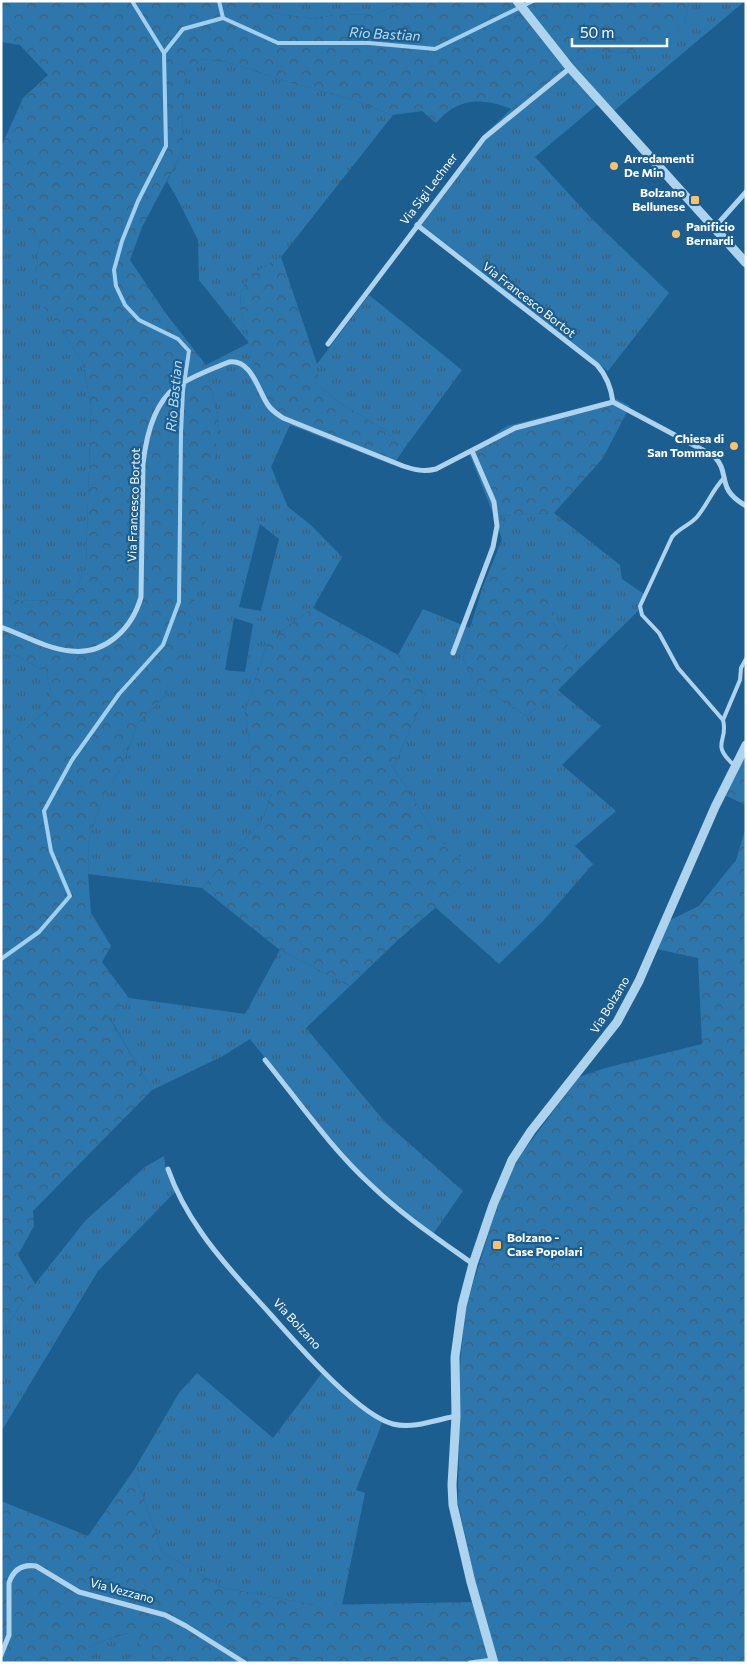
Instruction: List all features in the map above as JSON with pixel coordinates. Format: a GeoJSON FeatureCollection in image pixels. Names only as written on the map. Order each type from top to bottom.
{"type":"FeatureCollection","features":[{"type":"Feature","properties":{"kind":"street"},"geometry":{"type":"LineString","coordinates":[[517,1],[570,68],[746,263]]}},
{"type":"Feature","properties":{"kind":"street","name":"Via Sigi Lechner"},"geometry":{"type":"LineString","coordinates":[[328,344],[484,138],[570,68]]}},
{"type":"Feature","properties":{"kind":"street"},"geometry":{"type":"LineString","coordinates":[[714,228],[746,192]]}},
{"type":"Feature","properties":{"kind":"street","name":"Via Francesco Bortot"},"geometry":{"type":"LineString","coordinates":[[1,627],[55,648],[81,652],[95,649],[116,638],[132,620],[138,609],[142,588],[143,464],[146,445],[155,415],[168,394],[178,386],[229,362],[238,362],[251,373],[267,403],[274,412],[283,418],[416,470],[427,472],[515,428],[613,402],[608,381],[597,365],[417,225]]}},
{"type":"Feature","properties":{"kind":"street"},"geometry":{"type":"LineString","coordinates":[[613,402],[714,456],[720,463],[728,490],[736,500],[746,506]]}},
{"type":"Feature","properties":{"kind":"street"},"geometry":{"type":"LineString","coordinates":[[453,653],[497,532],[497,514],[494,502],[472,451]]}},
{"type":"Feature","properties":{"kind":"street","name":"Via Bolzano"},"geometry":{"type":"LineString","coordinates":[[493,1661],[471,1582],[453,1505],[452,1484],[456,1416],[455,1357],[462,1306],[473,1264],[498,1189],[512,1160],[531,1131],[604,1041],[640,981],[715,807],[746,744]]}},
{"type":"Feature","properties":{"kind":"street"},"geometry":{"type":"LineString","coordinates":[[265,1060],[340,1152],[370,1184],[416,1223],[473,1264]]}},
{"type":"Feature","properties":{"kind":"street","name":"Via Bolzano"},"geometry":{"type":"LineString","coordinates":[[168,1169],[173,1184],[186,1208],[221,1259],[319,1366],[352,1397],[374,1414],[392,1423],[412,1425],[456,1416]]}},
{"type":"Feature","properties":{"kind":"street","name":"Via Vezzano"},"geometry":{"type":"LineString","coordinates":[[1,1655],[9,1635],[9,1583],[16,1570],[29,1565],[36,1566],[78,1592],[165,1616],[186,1626],[245,1663]]}},
{"type":"Feature","properties":{"kind":"street"},"geometry":{"type":"LineString","coordinates":[[470,1663],[493,1661]]}},
{"type":"Feature","properties":{"kind":"lane"},"geometry":{"type":"LineString","coordinates":[[723,720],[678,668],[659,633],[642,615],[640,606],[672,537],[698,516],[718,484],[724,478]]}},
{"type":"Feature","properties":{"kind":"lane"},"geometry":{"type":"LineString","coordinates":[[735,766],[726,758],[720,744],[724,728],[723,720],[740,680],[741,668],[746,659]]}},
{"type":"Feature","properties":{"kind":"green space"},"geometry":{"type":"Polygon","coordinates":[[[1,1],[258,1],[272,13],[314,19],[334,15],[376,14],[408,1],[689,1],[685,21],[666,39],[635,53],[600,51],[570,62],[511,109],[490,103],[471,102],[461,104],[452,109],[436,123],[422,111],[393,115],[354,100],[227,62],[202,59],[186,73],[182,108],[183,150],[142,227],[130,260],[164,311],[206,365],[219,424],[192,622],[180,660],[165,696],[137,724],[122,767],[104,795],[89,838],[88,874],[91,913],[111,946],[102,962],[129,998],[110,1019],[152,1090],[33,1211],[34,1226],[18,1255],[35,1284],[1,1334],[1,751],[52,705],[47,673],[1,647],[1,595],[20,601],[73,599],[86,564],[91,406],[83,363],[63,331],[38,300],[36,272],[40,242],[1,198],[1,149],[23,98],[48,75],[20,45],[1,42],[1,1]]]}},
{"type":"Feature","properties":{"kind":"green space"},"geometry":{"type":"Polygon","coordinates":[[[258,1],[408,1],[376,14],[334,15],[314,19],[272,13],[258,1]]]}},
{"type":"Feature","properties":{"kind":"green space"},"geometry":{"type":"Polygon","coordinates":[[[689,1],[745,1],[609,115],[599,103],[535,157],[591,218],[669,293],[608,371],[512,303],[414,225],[481,138],[511,109],[570,62],[600,51],[635,53],[685,21],[689,1]]]}},
{"type":"Feature","properties":{"kind":"green space"},"geometry":{"type":"Polygon","coordinates":[[[202,59],[227,62],[354,100],[393,115],[281,257],[251,274],[241,291],[240,307],[248,342],[199,280],[198,240],[167,181],[183,150],[182,108],[186,73],[202,59]]]}},
{"type":"Feature","properties":{"kind":"green space"},"geometry":{"type":"Polygon","coordinates":[[[1,198],[40,242],[36,272],[63,331],[83,363],[91,406],[86,564],[73,599],[20,601],[1,595],[1,198]]]}},
{"type":"Feature","properties":{"kind":"green space"},"geometry":{"type":"Polygon","coordinates":[[[281,257],[317,364],[318,385],[338,402],[385,430],[404,449],[393,465],[290,425],[262,402],[240,307],[241,291],[251,274],[281,257]]]}},
{"type":"Feature","properties":{"kind":"green space"},"geometry":{"type":"Polygon","coordinates":[[[369,295],[462,370],[404,449],[385,430],[338,402],[318,385],[317,364],[369,295]]]}},
{"type":"Feature","properties":{"kind":"green space"},"geometry":{"type":"Polygon","coordinates":[[[248,343],[262,401],[290,425],[271,467],[288,507],[311,525],[342,557],[313,608],[267,644],[245,711],[251,753],[250,786],[271,793],[263,819],[202,888],[88,874],[89,838],[104,795],[122,767],[137,724],[165,696],[219,424],[206,365],[248,343]],[[260,524],[239,607],[261,611],[279,539],[260,524]],[[234,618],[225,670],[245,672],[253,624],[234,618]]]}},
{"type":"Feature","properties":{"kind":"green space"},"geometry":{"type":"Polygon","coordinates":[[[616,399],[630,406],[603,458],[554,513],[494,516],[469,453],[507,426],[616,399]]]}},
{"type":"Feature","properties":{"kind":"green space"},"geometry":{"type":"Polygon","coordinates":[[[554,513],[620,565],[622,579],[644,594],[638,611],[581,667],[552,621],[493,562],[502,539],[494,516],[554,513]]]}},
{"type":"Feature","properties":{"kind":"green space"},"geometry":{"type":"Polygon","coordinates":[[[493,562],[556,599],[552,621],[581,667],[558,690],[526,716],[475,683],[463,659],[470,628],[483,586],[493,562]]]}},
{"type":"Feature","properties":{"kind":"green space"},"geometry":{"type":"Polygon","coordinates":[[[313,608],[398,655],[426,694],[393,768],[414,799],[434,835],[475,870],[454,892],[399,939],[350,986],[280,950],[202,888],[263,819],[271,794],[250,786],[251,753],[245,711],[267,644],[313,608]]]}},
{"type":"Feature","properties":{"kind":"green space"},"geometry":{"type":"Polygon","coordinates":[[[423,609],[470,628],[463,659],[475,683],[526,716],[558,690],[601,726],[562,765],[616,811],[575,846],[593,864],[543,921],[499,964],[435,907],[454,892],[474,870],[434,835],[414,799],[393,768],[426,694],[398,655],[423,609]]]}},
{"type":"Feature","properties":{"kind":"green space"},"geometry":{"type":"Polygon","coordinates":[[[1,647],[47,673],[52,705],[1,751],[1,647]]]}},
{"type":"Feature","properties":{"kind":"green space"},"geometry":{"type":"Polygon","coordinates":[[[746,750],[746,805],[724,795],[746,750]]]}},
{"type":"Feature","properties":{"kind":"green space"},"geometry":{"type":"Polygon","coordinates":[[[746,827],[746,1663],[162,1663],[127,1633],[97,1643],[78,1653],[87,1663],[1,1663],[1,1501],[88,1536],[134,1470],[162,1552],[224,1588],[315,1605],[480,1602],[458,1503],[460,1367],[465,1310],[496,1210],[516,1161],[579,1077],[605,1068],[702,1044],[698,958],[652,948],[662,924],[699,906],[736,860],[746,827]]]}},
{"type":"Feature","properties":{"kind":"green space"},"geometry":{"type":"Polygon","coordinates":[[[280,950],[350,986],[306,1028],[385,1122],[463,1191],[433,1234],[361,1172],[318,1123],[250,1039],[221,1057],[152,1090],[110,1018],[129,998],[245,1014],[280,950]]]}},
{"type":"Feature","properties":{"kind":"green space"},"geometry":{"type":"Polygon","coordinates":[[[164,1156],[166,1170],[175,1192],[98,1271],[1,1432],[1,1334],[35,1284],[86,1220],[145,1167],[164,1156]]]}},
{"type":"Feature","properties":{"kind":"green space"},"geometry":{"type":"Polygon","coordinates":[[[197,1373],[273,1438],[322,1373],[382,1423],[356,1490],[365,1493],[342,1605],[315,1605],[224,1588],[162,1552],[134,1470],[179,1393],[197,1373]]]}},
{"type":"Feature","properties":{"kind":"green space"},"geometry":{"type":"Polygon","coordinates":[[[128,1633],[162,1663],[87,1663],[77,1653],[97,1643],[128,1633]]]}},
{"type":"Feature","properties":{"kind":"waterway"},"geometry":{"type":"LineString","coordinates":[[132,1],[164,53]]}},
{"type":"Feature","properties":{"kind":"waterway"},"geometry":{"type":"LineString","coordinates":[[219,1],[223,18]]}},
{"type":"Feature","properties":{"kind":"waterway","name":"Rio Bastian"},"geometry":{"type":"LineString","coordinates":[[1,959],[39,932],[70,896],[51,851],[44,811],[72,760],[119,694],[163,645],[179,602],[181,433],[183,391],[189,351],[178,339],[139,320],[125,305],[116,286],[114,270],[122,241],[138,201],[166,146],[164,53],[183,29],[223,18],[278,43],[369,43],[435,49],[533,1]]}},
{"type":"Feature","properties":{"kind":"place","name":"Arredamenti De Min"},"geometry":{"type":"Point","coordinates":[614,166]}},
{"type":"Feature","properties":{"kind":"place","name":"Bolzano Bellunese"},"geometry":{"type":"Point","coordinates":[695,200]}},
{"type":"Feature","properties":{"kind":"place","name":"Panificio Bernardi"},"geometry":{"type":"Point","coordinates":[676,234]}},
{"type":"Feature","properties":{"kind":"place","name":"Chiesa di San Tommaso"},"geometry":{"type":"Point","coordinates":[734,446]}},
{"type":"Feature","properties":{"kind":"place","name":"Bolzano - Case Popolari"},"geometry":{"type":"Point","coordinates":[497,1245]}}]}
